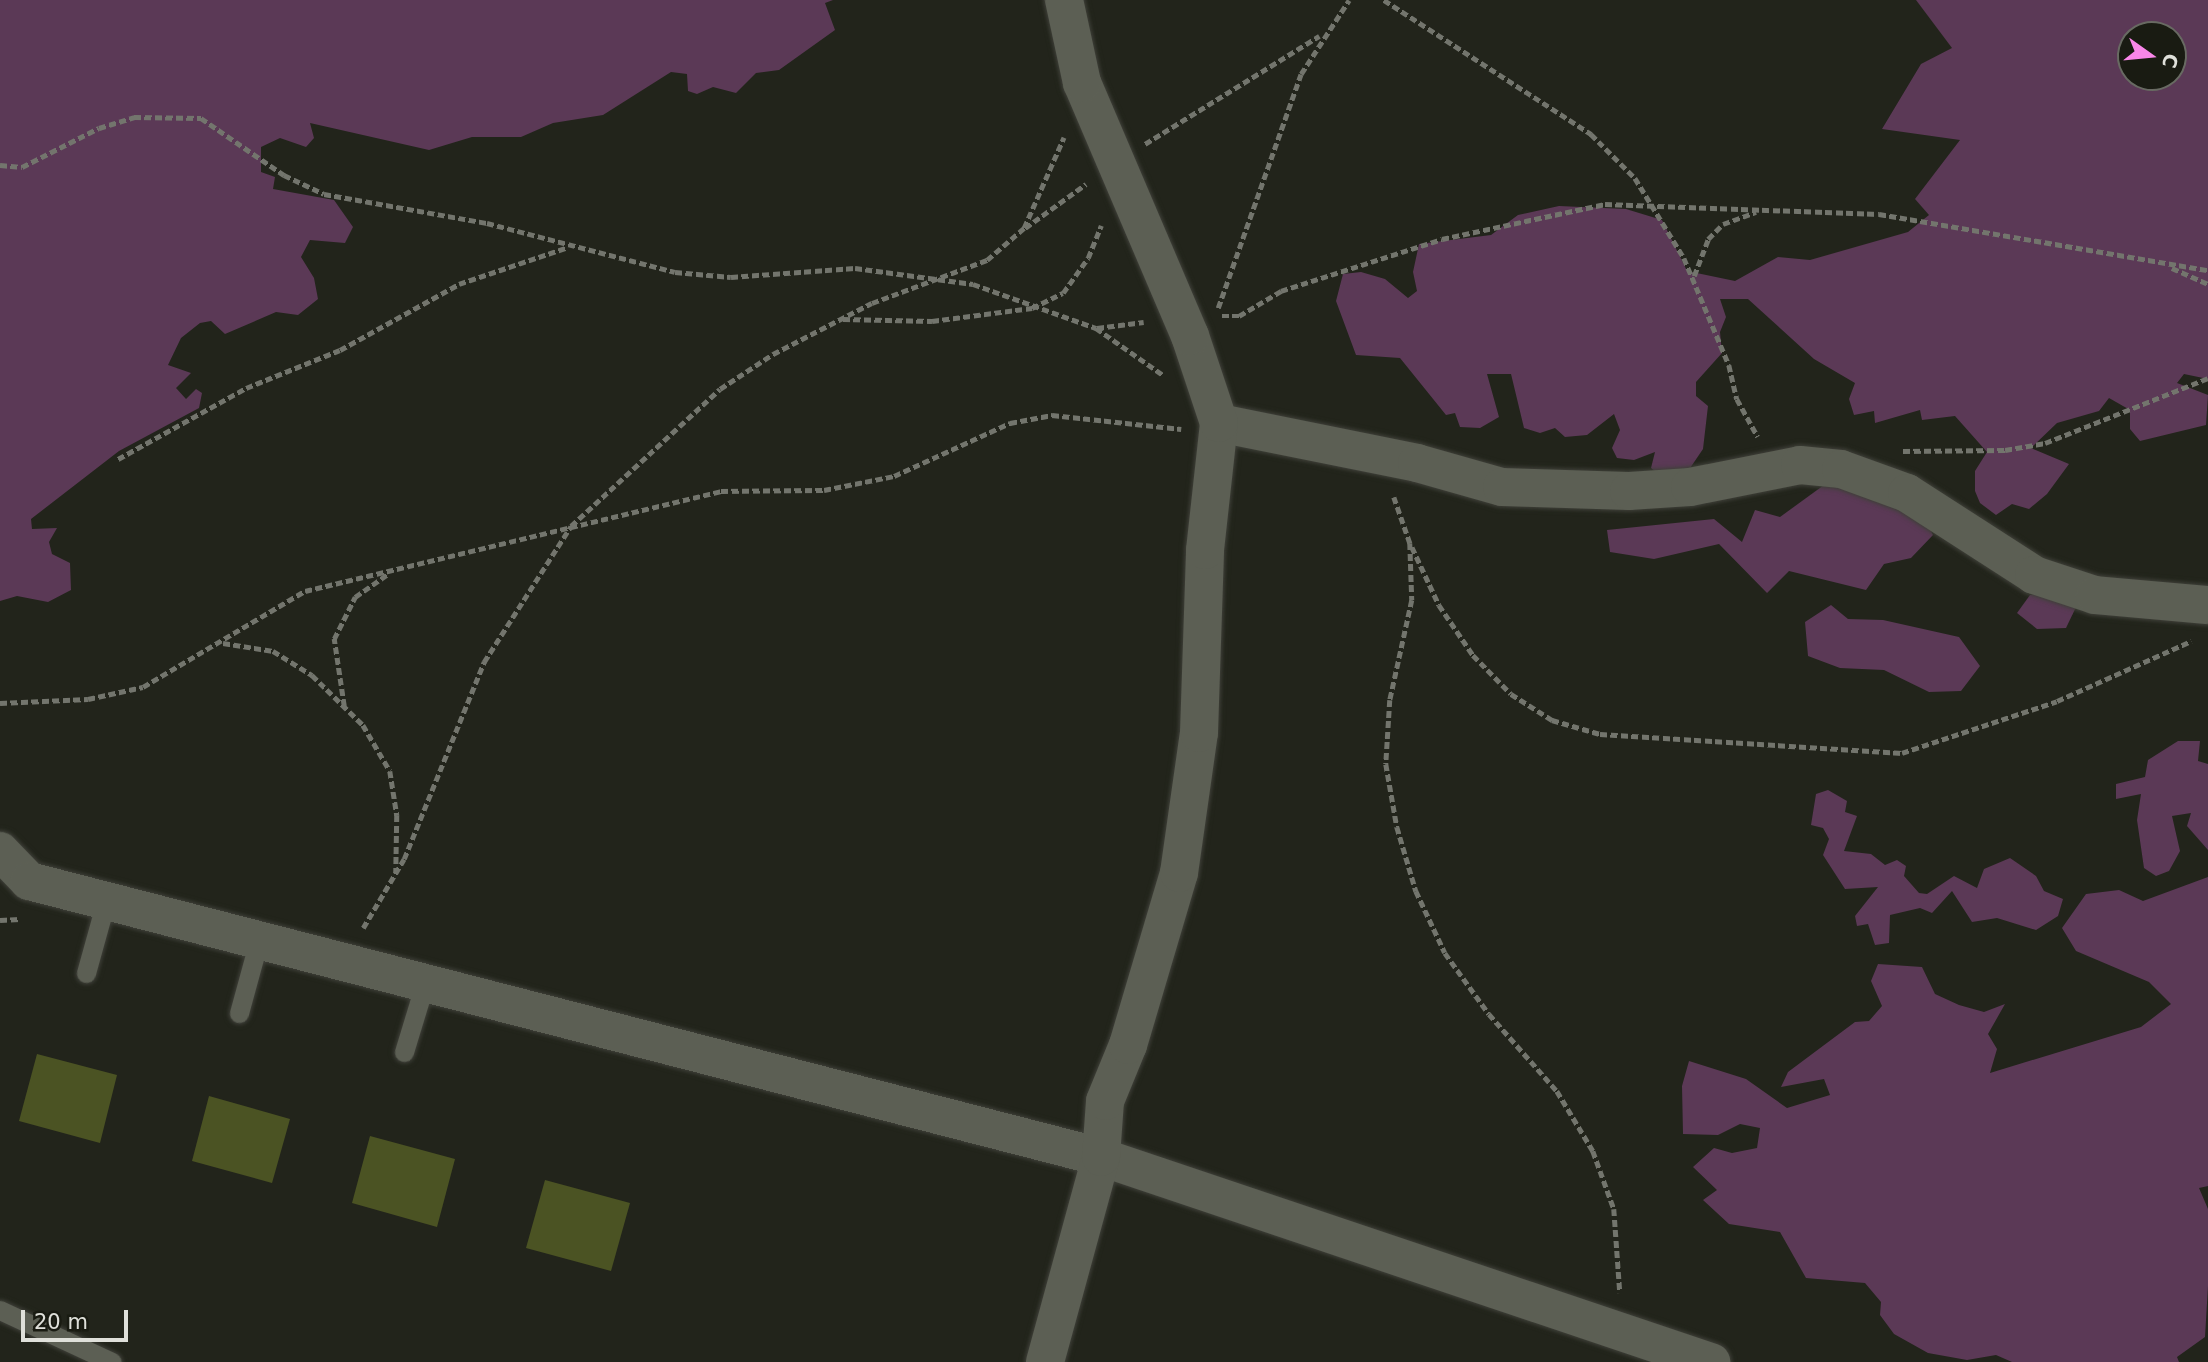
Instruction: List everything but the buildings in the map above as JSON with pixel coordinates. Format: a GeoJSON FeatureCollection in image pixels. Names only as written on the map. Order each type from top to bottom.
{"type":"FeatureCollection","features":[{"type":"Feature","properties":{"kind":"street"},"geometry":{"type":"LineString","coordinates":[[1045,1362],[1101,1157],[1105,1101],[1128,1045],[1179,873],[1199,733],[1205,550],[1219,423],[1182,318],[1082,83],[1064,0]]}},
{"type":"Feature","properties":{"kind":"street"},"geometry":{"type":"LineString","coordinates":[[1219,423],[1366,452],[1502,487],[1629,491],[1690,486],[1800,465],[1841,469],[1907,493],[2034,575],[2095,595],[2203,621]]}},
{"type":"Feature","properties":{"kind":"street"},"geometry":{"type":"LineString","coordinates":[[0,850],[29,881],[1101,1157],[1711,1362]]}},
{"type":"Feature","properties":{"kind":"lane"},"geometry":{"type":"LineString","coordinates":[[86,973],[106,901]]}},
{"type":"Feature","properties":{"kind":"lane"},"geometry":{"type":"LineString","coordinates":[[239,1013],[259,940]]}},
{"type":"Feature","properties":{"kind":"lane"},"geometry":{"type":"LineString","coordinates":[[404,1052],[425,982]]}},
{"type":"Feature","properties":{"kind":"lane"},"geometry":{"type":"LineString","coordinates":[[0,1310],[112,1362]]}},
{"type":"Feature","properties":{"kind":"path"},"geometry":{"type":"LineString","coordinates":[[1349,0],[1322,34],[1301,74],[1215,317],[1239,316],[1282,291],[1442,239],[1605,204],[1879,214],[2168,266],[2208,270]]}},
{"type":"Feature","properties":{"kind":"path"},"geometry":{"type":"LineString","coordinates":[[1384,0],[1591,134],[1656,204],[1694,278],[1746,422],[1763,443],[1800,465]]}},
{"type":"Feature","properties":{"kind":"path"},"geometry":{"type":"LineString","coordinates":[[327,957],[372,920],[396,874],[484,662],[571,526],[720,389],[842,319],[935,276],[987,260],[1024,228],[1115,163],[1322,34]]}},
{"type":"Feature","properties":{"kind":"path"},"geometry":{"type":"LineString","coordinates":[[1024,228],[1045,189],[1082,83]]}},
{"type":"Feature","properties":{"kind":"path"},"geometry":{"type":"LineString","coordinates":[[0,165],[22,167],[99,128],[134,117],[201,118],[284,175],[324,194],[487,223],[662,270],[720,276],[855,268],[935,276],[974,284],[1032,308],[1096,328],[1168,379]]}},
{"type":"Feature","properties":{"kind":"path"},"geometry":{"type":"LineString","coordinates":[[1694,278],[1708,239],[1723,225],[1760,211]]}},
{"type":"Feature","properties":{"kind":"path"},"geometry":{"type":"LineString","coordinates":[[842,319],[932,321],[1032,308],[1063,293],[1088,258],[1102,221]]}},
{"type":"Feature","properties":{"kind":"path"},"geometry":{"type":"LineString","coordinates":[[118,459],[246,388],[340,350],[459,284],[508,263],[569,247]]}},
{"type":"Feature","properties":{"kind":"path"},"geometry":{"type":"LineString","coordinates":[[2168,266],[2208,284]]}},
{"type":"Feature","properties":{"kind":"path"},"geometry":{"type":"LineString","coordinates":[[1096,328],[1182,318]]}},
{"type":"Feature","properties":{"kind":"path"},"geometry":{"type":"LineString","coordinates":[[1888,452],[2005,450],[2045,443],[2208,378]]}},
{"type":"Feature","properties":{"kind":"path"},"geometry":{"type":"LineString","coordinates":[[0,703],[88,699],[143,687],[222,643],[305,591],[721,491],[824,490],[894,476],[1010,423],[1052,415],[1182,430],[1219,423]]}},
{"type":"Feature","properties":{"kind":"path"},"geometry":{"type":"LineString","coordinates":[[1366,452],[1394,495],[1410,543],[1439,605],[1473,655],[1511,694],[1552,720],[1600,734],[1902,752],[2057,701],[2203,621]]}},
{"type":"Feature","properties":{"kind":"path"},"geometry":{"type":"LineString","coordinates":[[1410,543],[1412,600],[1390,700],[1386,764],[1396,827],[1416,891],[1445,953],[1489,1014],[1558,1091],[1593,1151],[1614,1209],[1621,1255],[1619,1331]]}},
{"type":"Feature","properties":{"kind":"path"},"geometry":{"type":"LineString","coordinates":[[345,707],[334,639],[342,614],[392,571]]}},
{"type":"Feature","properties":{"kind":"path"},"geometry":{"type":"LineString","coordinates":[[222,643],[273,651],[312,675],[363,725],[390,771],[397,815],[396,874]]}},
{"type":"Feature","properties":{"kind":"shaded area"},"geometry":{"type":"Polygon","coordinates":[[[0,0],[833,0],[825,3],[835,30],[779,70],[756,73],[736,93],[713,87],[697,94],[688,91],[687,74],[671,72],[603,115],[553,123],[521,137],[472,137],[429,150],[310,123],[314,138],[306,147],[280,138],[261,147],[261,172],[275,177],[273,189],[334,200],[353,227],[345,243],[310,240],[301,257],[314,278],[318,299],[298,315],[276,312],[225,334],[211,321],[200,323],[181,338],[168,365],[191,373],[176,388],[186,399],[196,389],[202,393],[199,408],[119,451],[31,519],[32,529],[57,528],[49,542],[52,554],[70,563],[71,590],[48,602],[17,596],[0,601],[0,0]]]}},
{"type":"Feature","properties":{"kind":"shaded area"},"geometry":{"type":"Polygon","coordinates":[[[1916,0],[2208,0],[2208,379],[2184,374],[2177,383],[2208,395],[2206,425],[2140,441],[2130,429],[2130,410],[2109,398],[2099,411],[2057,423],[2031,448],[2069,464],[2047,494],[2029,509],[2012,504],[1996,515],[1980,503],[1975,491],[1975,471],[1987,452],[1955,416],[1922,420],[1920,410],[1875,423],[1874,411],[1854,415],[1849,399],[1855,383],[1814,359],[1748,299],[1720,299],[1726,317],[1720,332],[1722,353],[1696,382],[1696,396],[1708,406],[1703,449],[1682,480],[1664,478],[1651,468],[1655,452],[1634,460],[1617,458],[1612,448],[1620,430],[1614,414],[1587,435],[1565,437],[1555,428],[1540,433],[1524,428],[1511,374],[1487,374],[1499,417],[1480,428],[1460,427],[1455,413],[1446,415],[1400,358],[1356,355],[1336,301],[1343,274],[1361,272],[1385,279],[1408,298],[1417,291],[1413,272],[1419,244],[1491,235],[1518,215],[1559,206],[1626,209],[1662,220],[1687,271],[1735,281],[1778,257],[1810,260],[1908,232],[1929,215],[1915,199],[1960,140],[1882,129],[1921,64],[1952,48],[1916,0]]]}},
{"type":"Feature","properties":{"kind":"shaded area"},"geometry":{"type":"Polygon","coordinates":[[[1835,477],[1921,512],[1933,535],[1911,558],[1884,564],[1866,590],[1789,571],[1767,593],[1719,544],[1654,559],[1610,552],[1607,530],[1714,519],[1742,542],[1755,510],[1780,517],[1835,477]]]}},
{"type":"Feature","properties":{"kind":"shaded area"},"geometry":{"type":"Polygon","coordinates":[[[2047,591],[2078,603],[2066,628],[2037,629],[2017,613],[2030,595],[2047,591]]]}},
{"type":"Feature","properties":{"kind":"shaded area"},"geometry":{"type":"Polygon","coordinates":[[[1831,605],[1848,619],[1883,620],[1959,637],[1980,666],[1961,691],[1929,692],[1884,670],[1840,668],[1808,656],[1805,622],[1831,605]]]}},
{"type":"Feature","properties":{"kind":"shaded area"},"geometry":{"type":"Polygon","coordinates":[[[2178,741],[2200,741],[2198,761],[2208,764],[2208,850],[2187,826],[2191,813],[2172,816],[2180,851],[2169,871],[2156,876],[2144,868],[2137,820],[2141,794],[2116,799],[2116,784],[2145,777],[2148,760],[2178,741]]]}},
{"type":"Feature","properties":{"kind":"shaded area"},"geometry":{"type":"Polygon","coordinates":[[[1828,790],[1847,801],[1845,812],[1857,816],[1844,851],[1871,854],[1885,865],[1897,860],[1906,866],[1904,876],[1919,893],[1927,894],[1954,876],[1977,888],[1984,869],[2010,858],[2036,876],[2044,891],[2063,899],[2058,916],[2036,930],[1997,918],[1972,922],[1952,891],[1932,913],[1920,908],[1890,915],[1889,943],[1875,945],[1868,924],[1857,926],[1855,916],[1878,887],[1845,889],[1823,855],[1829,839],[1823,828],[1811,825],[1816,794],[1828,790]]]}},
{"type":"Feature","properties":{"kind":"shaded area"},"geometry":{"type":"Polygon","coordinates":[[[2208,877],[2208,1186],[2199,1188],[2208,1209],[2205,1337],[2177,1357],[2179,1362],[2012,1362],[1996,1355],[1967,1360],[1928,1353],[1894,1334],[1880,1315],[1881,1302],[1865,1283],[1806,1278],[1780,1232],[1729,1224],[1703,1200],[1717,1190],[1693,1167],[1714,1148],[1732,1153],[1757,1148],[1760,1128],[1740,1124],[1718,1135],[1683,1134],[1682,1086],[1689,1061],[1746,1079],[1787,1108],[1830,1095],[1824,1079],[1781,1087],[1788,1072],[1855,1022],[1869,1021],[1882,1006],[1871,981],[1878,964],[1922,967],[1935,994],[1959,1005],[1984,1012],[2005,1004],[1988,1034],[1997,1049],[1990,1073],[2141,1027],[2171,1004],[2149,982],[2076,951],[2062,928],[2086,894],[2119,890],[2143,901],[2208,877]]]}}]}
